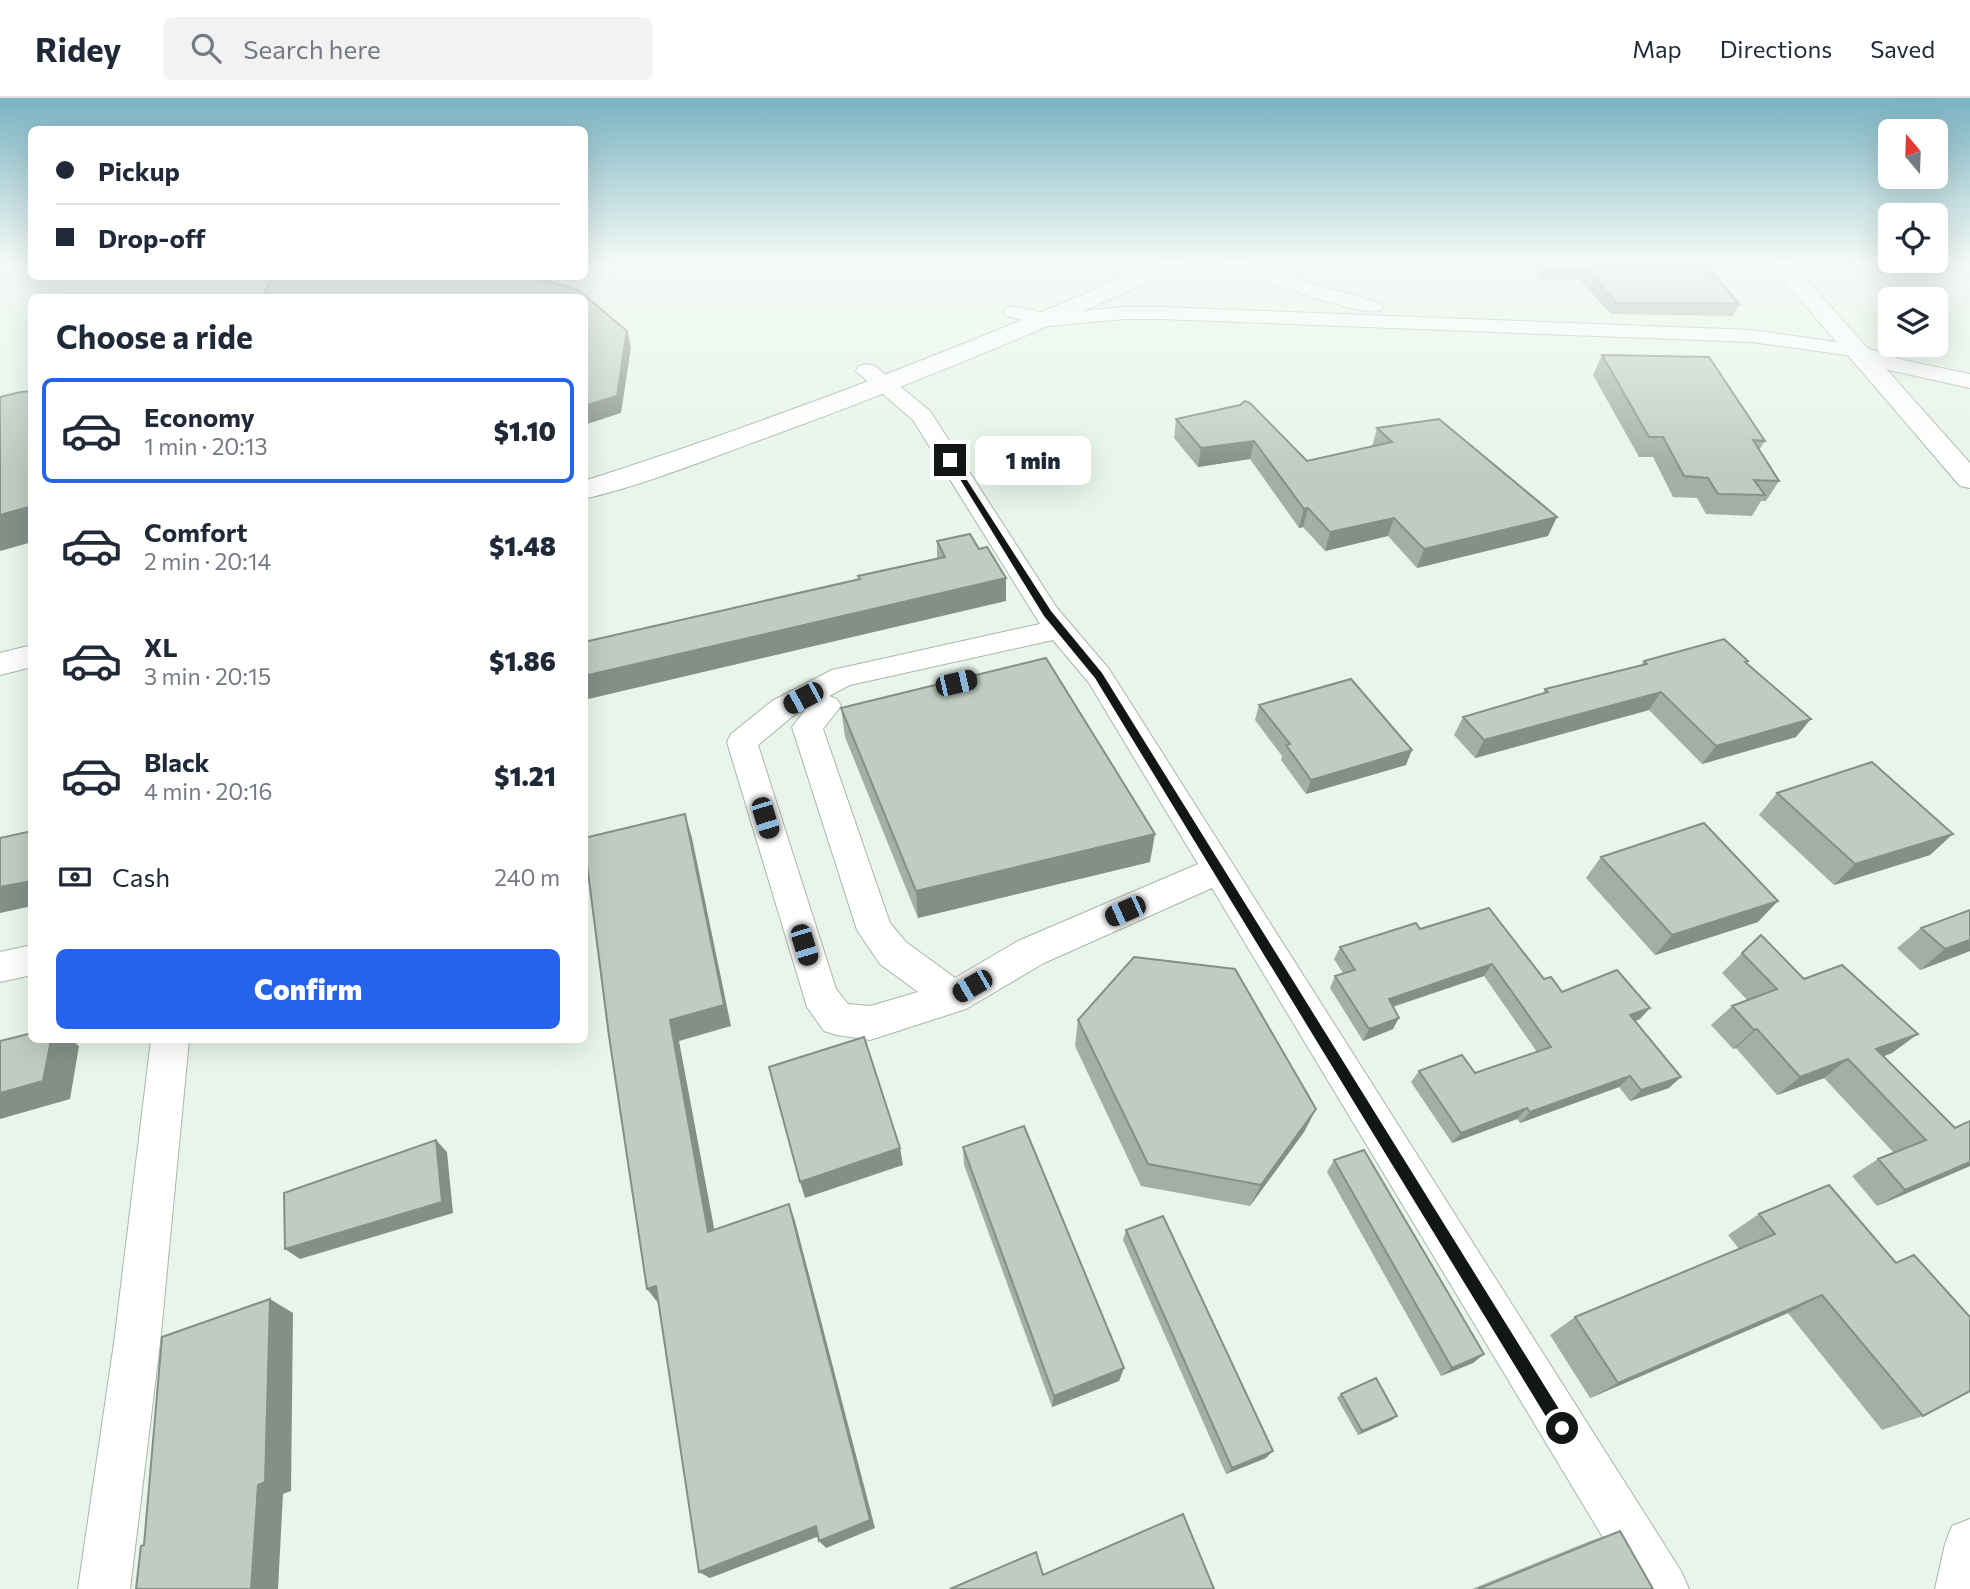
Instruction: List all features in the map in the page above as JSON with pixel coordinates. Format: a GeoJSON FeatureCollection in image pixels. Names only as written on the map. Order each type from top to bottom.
{"type":"FeatureCollection","features":[{"type":"Feature","properties":{"kind":"highway"},"geometry":{"type":"LineString","coordinates":[[588,490],[750,434],[974,331]]}},
{"type":"Feature","properties":{"kind":"highway"},"geometry":{"type":"LineString","coordinates":[[588,471],[790,402],[1016,331]]}},
{"type":"Feature","properties":{"kind":"highway"},"geometry":{"type":"LineString","coordinates":[[1840,331],[1970,480]]}},
{"type":"Feature","properties":{"kind":"highway"},"geometry":{"type":"LineString","coordinates":[[1864,331],[1970,447]]}},
{"type":"Feature","properties":{"kind":"highway"},"geometry":{"type":"LineString","coordinates":[[0,640],[28,633]]}},
{"type":"Feature","properties":{"kind":"highway"},"geometry":{"type":"LineString","coordinates":[[0,664],[28,657]]}},
{"type":"Feature","properties":{"kind":"street"},"geometry":{"type":"LineString","coordinates":[[1623,331],[1788,339],[1858,351],[1897,365],[1970,381]]}},
{"type":"Feature","properties":{"kind":"street"},"geometry":{"type":"LineString","coordinates":[[875,377],[922,415],[1047,614],[1066,649],[1098,676],[1663,1589]]}},
{"type":"Feature","properties":{"kind":"street"},"geometry":{"type":"LineString","coordinates":[[1066,649],[842,677],[783,708],[742,742],[820,996],[836,1019],[870,1023],[953,998],[1031,952],[1219,870]]}},
{"type":"Feature","properties":{"kind":"street"},"geometry":{"type":"LineString","coordinates":[[783,708],[840,706],[807,727],[875,930],[893,953],[953,998]]}},
{"type":"Feature","properties":{"kind":"street"},"geometry":{"type":"LineString","coordinates":[[0,967],[28,961]]}},
{"type":"Feature","properties":{"kind":"street"},"geometry":{"type":"LineString","coordinates":[[104,1589],[137,1343],[170,1043]]}},
{"type":"Feature","properties":{"kind":"street"},"geometry":{"type":"LineString","coordinates":[[1961,1589],[1970,1544]]}},
{"type":"Feature","properties":{"kind":"building"},"geometry":{"type":"Polygon","coordinates":[[[588,331],[627,331],[617,396],[588,405],[588,331]]]}},
{"type":"Feature","properties":{"kind":"building"},"geometry":{"type":"Polygon","coordinates":[[[1602,355],[1709,357],[1765,441],[1753,440],[1779,481],[1754,480],[1765,495],[1718,494],[1708,478],[1684,476],[1663,437],[1649,437],[1602,355]]]}},
{"type":"Feature","properties":{"kind":"building"},"geometry":{"type":"Polygon","coordinates":[[[28,391],[28,507],[0,515],[0,397],[28,391]]]}},
{"type":"Feature","properties":{"kind":"building"},"geometry":{"type":"Polygon","coordinates":[[[1245,401],[1307,461],[1392,442],[1377,428],[1439,419],[1557,517],[1424,549],[1394,518],[1330,532],[1308,508],[1304,509],[1254,441],[1201,448],[1176,419],[1240,405],[1245,401]]]}},
{"type":"Feature","properties":{"kind":"building"},"geometry":{"type":"Polygon","coordinates":[[[970,534],[979,549],[987,547],[1006,578],[588,675],[588,641],[945,557],[937,541],[970,534]]]}},
{"type":"Feature","properties":{"kind":"building"},"geometry":{"type":"Polygon","coordinates":[[[1724,639],[1748,661],[1745,662],[1811,719],[1716,746],[1661,692],[1484,740],[1463,717],[1548,692],[1545,689],[1647,664],[1644,661],[1724,639]]]}},
{"type":"Feature","properties":{"kind":"building"},"geometry":{"type":"Polygon","coordinates":[[[1046,658],[1155,834],[916,891],[841,708],[1046,658]]]}},
{"type":"Feature","properties":{"kind":"building"},"geometry":{"type":"Polygon","coordinates":[[[1351,679],[1412,750],[1311,780],[1286,745],[1290,744],[1259,705],[1351,679]]]}},
{"type":"Feature","properties":{"kind":"building"},"geometry":{"type":"Polygon","coordinates":[[[1872,762],[1953,834],[1855,864],[1777,793],[1872,762]]]}},
{"type":"Feature","properties":{"kind":"building"},"geometry":{"type":"Polygon","coordinates":[[[685,814],[724,1005],[670,1020],[708,1232],[789,1204],[870,1520],[819,1541],[816,1526],[699,1572],[656,1286],[647,1289],[609,1036],[588,872],[588,837],[685,814]]]}},
{"type":"Feature","properties":{"kind":"building"},"geometry":{"type":"Polygon","coordinates":[[[1704,823],[1778,901],[1672,935],[1601,857],[1704,823]]]}},
{"type":"Feature","properties":{"kind":"building"},"geometry":{"type":"Polygon","coordinates":[[[28,832],[28,882],[0,887],[0,838],[28,832]]]}},
{"type":"Feature","properties":{"kind":"building"},"geometry":{"type":"Polygon","coordinates":[[[1489,908],[1544,979],[1551,977],[1562,992],[1617,970],[1650,1008],[1630,1015],[1681,1077],[1641,1090],[1630,1076],[1530,1112],[1527,1108],[1461,1133],[1419,1071],[1462,1055],[1475,1073],[1551,1047],[1492,964],[1389,999],[1399,1018],[1369,1029],[1335,976],[1355,970],[1340,947],[1416,923],[1420,929],[1489,908]]]}},
{"type":"Feature","properties":{"kind":"building"},"geometry":{"type":"Polygon","coordinates":[[[1970,910],[1970,940],[1945,949],[1921,928],[1970,910]]]}},
{"type":"Feature","properties":{"kind":"building"},"geometry":{"type":"Polygon","coordinates":[[[1761,935],[1804,979],[1842,965],[1918,1034],[1876,1049],[1955,1128],[1970,1121],[1970,1162],[1905,1190],[1878,1159],[1926,1140],[1848,1059],[1800,1077],[1757,1029],[1754,1030],[1732,1006],[1777,989],[1742,953],[1761,935]]]}},
{"type":"Feature","properties":{"kind":"building"},"geometry":{"type":"Polygon","coordinates":[[[1134,957],[1235,969],[1316,1109],[1261,1185],[1148,1164],[1078,1020],[1134,957]]]}},
{"type":"Feature","properties":{"kind":"building"},"geometry":{"type":"Polygon","coordinates":[[[28,1034],[28,1043],[50,1043],[43,1081],[0,1093],[0,1041],[28,1034]]]}},
{"type":"Feature","properties":{"kind":"building"},"geometry":{"type":"Polygon","coordinates":[[[864,1037],[900,1148],[800,1182],[769,1067],[864,1037]]]}},
{"type":"Feature","properties":{"kind":"building"},"geometry":{"type":"Polygon","coordinates":[[[1024,1126],[1124,1368],[1054,1396],[963,1147],[1024,1126]]]}},
{"type":"Feature","properties":{"kind":"building"},"geometry":{"type":"Polygon","coordinates":[[[436,1140],[442,1202],[285,1249],[284,1193],[436,1140]]]}},
{"type":"Feature","properties":{"kind":"building"},"geometry":{"type":"Polygon","coordinates":[[[1364,1150],[1484,1354],[1452,1368],[1334,1160],[1364,1150]]]}},
{"type":"Feature","properties":{"kind":"building"},"geometry":{"type":"Polygon","coordinates":[[[1829,1185],[1896,1263],[1914,1255],[1970,1317],[1970,1391],[1923,1416],[1822,1295],[1618,1383],[1575,1317],[1775,1234],[1759,1214],[1829,1185]]]}},
{"type":"Feature","properties":{"kind":"building"},"geometry":{"type":"Polygon","coordinates":[[[1163,1216],[1273,1451],[1232,1468],[1126,1230],[1163,1216]]]}},
{"type":"Feature","properties":{"kind":"building"},"geometry":{"type":"Polygon","coordinates":[[[270,1299],[265,1482],[258,1485],[251,1589],[136,1589],[141,1546],[144,1545],[162,1337],[270,1299]]]}},
{"type":"Feature","properties":{"kind":"building"},"geometry":{"type":"Polygon","coordinates":[[[1376,1378],[1397,1416],[1362,1431],[1341,1394],[1376,1378]]]}},
{"type":"Feature","properties":{"kind":"building"},"geometry":{"type":"Polygon","coordinates":[[[1183,1514],[1214,1589],[950,1589],[1036,1552],[1043,1575],[1183,1514]]]}},
{"type":"Feature","properties":{"kind":"building"},"geometry":{"type":"Polygon","coordinates":[[[1620,1531],[1653,1589],[1478,1589],[1620,1531]]]}},
{"type":"Feature","properties":{"kind":"route"},"geometry":{"type":"LineString","coordinates":[[950,460],[1047,614],[1098,676],[1562,1428]]}}]}
